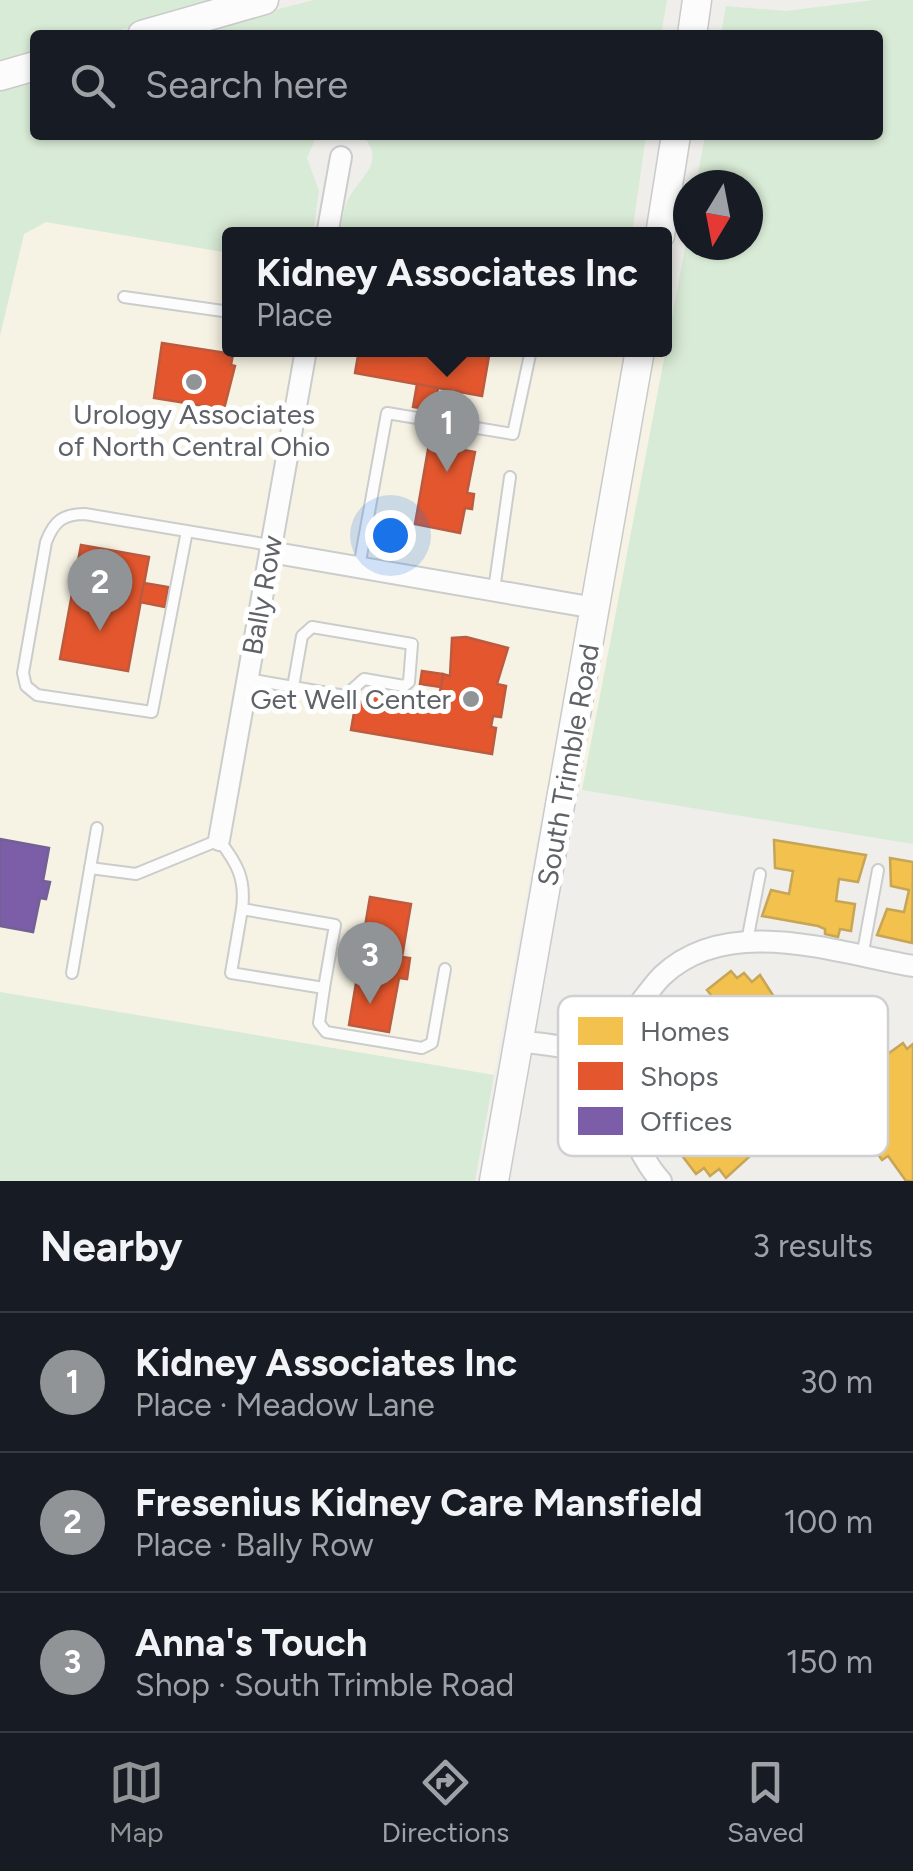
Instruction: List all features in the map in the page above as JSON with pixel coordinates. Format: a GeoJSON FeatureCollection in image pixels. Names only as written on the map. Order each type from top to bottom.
{"type":"FeatureCollection","features":[{"type":"Feature","properties":{"kind":"main road"},"geometry":{"type":"LineString","coordinates":[[159,30],[264,0]]}},
{"type":"Feature","properties":{"kind":"main road"},"geometry":{"type":"LineString","coordinates":[[693,30],[697,0]]}},
{"type":"Feature","properties":{"kind":"main road"},"geometry":{"type":"LineString","coordinates":[[0,76],[30,67]]}},
{"type":"Feature","properties":{"kind":"main road"},"geometry":{"type":"LineString","coordinates":[[661,227],[675,140]]}},
{"type":"Feature","properties":{"kind":"main road","name":"South Trimble Road"},"geometry":{"type":"LineString","coordinates":[[494,1181],[639,357]]}},
{"type":"Feature","properties":{"kind":"street"},"geometry":{"type":"LineString","coordinates":[[328,227],[341,157]]}},
{"type":"Feature","properties":{"kind":"street","name":"Bally Row"},"geometry":{"type":"LineString","coordinates":[[219,840],[305,357]]}},
{"type":"Feature","properties":{"kind":"street"},"geometry":{"type":"LineString","coordinates":[[271,549],[596,608]]}},
{"type":"Feature","properties":{"kind":"street"},"geometry":{"type":"LineString","coordinates":[[645,996],[662,976],[684,961],[747,941],[913,966]]}},
{"type":"Feature","properties":{"kind":"street"},"geometry":{"type":"LineString","coordinates":[[519,1041],[558,1048]]}},
{"type":"Feature","properties":{"kind":"street"},"geometry":{"type":"LineString","coordinates":[[640,1156],[661,1181]]}},
{"type":"Feature","properties":{"kind":"lane"},"geometry":{"type":"LineString","coordinates":[[124,298],[222,311]]}},
{"type":"Feature","properties":{"kind":"lane"},"geometry":{"type":"LineString","coordinates":[[359,567],[387,413],[513,434],[530,357]]}},
{"type":"Feature","properties":{"kind":"lane"},"geometry":{"type":"LineString","coordinates":[[494,590],[510,477]]}},
{"type":"Feature","properties":{"kind":"lane"},"geometry":{"type":"LineString","coordinates":[[188,531],[152,712],[37,694],[26,686],[23,673],[52,525],[68,514],[188,531],[271,549]]}},
{"type":"Feature","properties":{"kind":"lane"},"geometry":{"type":"LineString","coordinates":[[247,679],[292,688],[345,696],[364,680],[404,686],[409,682],[415,650],[412,644],[312,627],[302,636],[292,688]]}},
{"type":"Feature","properties":{"kind":"lane"},"geometry":{"type":"LineString","coordinates":[[72,973],[97,828]]}},
{"type":"Feature","properties":{"kind":"lane"},"geometry":{"type":"LineString","coordinates":[[90,868],[136,874],[219,840],[238,864],[244,881],[231,973],[324,988]]}},
{"type":"Feature","properties":{"kind":"lane"},"geometry":{"type":"LineString","coordinates":[[862,958],[878,870]]}},
{"type":"Feature","properties":{"kind":"lane"},"geometry":{"type":"LineString","coordinates":[[747,941],[760,874]]}},
{"type":"Feature","properties":{"kind":"lane"},"geometry":{"type":"LineString","coordinates":[[242,909],[334,925],[320,1023],[326,1032],[422,1048],[432,1043],[445,969]]}},
{"type":"Feature","properties":{"kind":"shaded area"},"geometry":{"type":"Polygon","coordinates":[[[46,222],[222,252],[222,357],[666,357],[582,790],[547,785],[494,1075],[0,992],[0,336],[24,234],[46,222]]]}},
{"type":"Feature","properties":{"kind":"green space"},"geometry":{"type":"Polygon","coordinates":[[[0,0],[223,0],[121,30],[30,30],[30,56],[0,65],[0,0]]]}},
{"type":"Feature","properties":{"kind":"green space"},"geometry":{"type":"Polygon","coordinates":[[[314,0],[667,0],[662,30],[197,30],[314,0]]]}},
{"type":"Feature","properties":{"kind":"green space"},"geometry":{"type":"Polygon","coordinates":[[[873,0],[913,0],[913,844],[582,790],[664,357],[672,357],[672,317],[683,260],[763,260],[763,170],[699,170],[704,140],[883,140],[883,30],[722,30],[726,6],[786,11],[873,0]]]}},
{"type":"Feature","properties":{"kind":"green space"},"geometry":{"type":"Polygon","coordinates":[[[30,78],[30,140],[315,140],[307,158],[319,191],[314,227],[222,227],[222,252],[46,222],[24,234],[0,336],[0,87],[30,78]]]}},
{"type":"Feature","properties":{"kind":"green space"},"geometry":{"type":"Polygon","coordinates":[[[366,140],[645,140],[633,227],[341,227],[348,200],[370,167],[366,140]]]}},
{"type":"Feature","properties":{"kind":"green space"},"geometry":{"type":"Polygon","coordinates":[[[0,992],[494,1075],[475,1181],[0,1181],[0,992]]]}},
{"type":"Feature","properties":{"kind":"building: Homes"},"geometry":{"type":"Polygon","coordinates":[[[774,840],[866,855],[858,882],[839,879],[836,901],[855,904],[851,931],[840,929],[838,937],[825,934],[825,929],[818,926],[762,916],[771,890],[789,894],[793,871],[775,868],[774,840]]]}},
{"type":"Feature","properties":{"kind":"building: Homes"},"geometry":{"type":"Polygon","coordinates":[[[890,858],[913,862],[912,943],[877,935],[887,909],[904,912],[909,890],[891,886],[890,858]]]}},
{"type":"Feature","properties":{"kind":"building: Homes"},"geometry":{"type":"Polygon","coordinates":[[[731,971],[737,978],[744,973],[752,982],[760,975],[773,996],[710,996],[707,990],[731,971]]]}},
{"type":"Feature","properties":{"kind":"building: Homes"},"geometry":{"type":"Polygon","coordinates":[[[903,1043],[907,1049],[913,1044],[913,1181],[906,1181],[888,1156],[888,1054],[903,1043]]]}},
{"type":"Feature","properties":{"kind":"building: Homes"},"geometry":{"type":"Polygon","coordinates":[[[682,1156],[750,1156],[726,1178],[719,1169],[710,1176],[704,1168],[696,1174],[682,1156]]]}},
{"type":"Feature","properties":{"kind":"building: Shops","name":"Urology Associates of North Central Ohio"},"geometry":{"type":"Polygon","coordinates":[[[162,343],[232,357],[231,365],[235,366],[224,409],[154,398],[162,343]]]}},
{"type":"Feature","properties":{"kind":"building: Shops"},"geometry":{"type":"Polygon","coordinates":[[[358,357],[489,357],[482,396],[355,373],[358,357]]]}},
{"type":"Feature","properties":{"kind":"building: Shops"},"geometry":{"type":"Polygon","coordinates":[[[417,384],[438,388],[434,410],[413,407],[417,384]]]}},
{"type":"Feature","properties":{"kind":"building: Shops"},"geometry":{"type":"Polygon","coordinates":[[[429,444],[475,452],[467,493],[474,494],[472,509],[465,508],[460,533],[415,524],[429,444]]]}},
{"type":"Feature","properties":{"kind":"building: Shops"},"geometry":{"type":"Polygon","coordinates":[[[81,545],[149,557],[128,671],[60,659],[81,545]]]}},
{"type":"Feature","properties":{"kind":"building: Shops"},"geometry":{"type":"Polygon","coordinates":[[[144,583],[168,587],[165,607],[140,602],[144,583]]]}},
{"type":"Feature","properties":{"kind":"building: Shops","name":"Get Well Center"},"geometry":{"type":"Polygon","coordinates":[[[466,637],[508,648],[497,684],[506,686],[501,717],[493,716],[491,727],[496,728],[492,754],[351,730],[355,707],[371,693],[438,704],[443,674],[450,676],[452,638],[466,637]]]}},
{"type":"Feature","properties":{"kind":"building: Shops"},"geometry":{"type":"Polygon","coordinates":[[[422,671],[443,674],[441,687],[420,684],[422,671]]]}},
{"type":"Feature","properties":{"kind":"building: Shops"},"geometry":{"type":"Polygon","coordinates":[[[370,897],[411,904],[402,957],[410,958],[407,979],[399,978],[389,1032],[349,1025],[358,971],[349,970],[352,949],[361,950],[370,897]]]}},
{"type":"Feature","properties":{"kind":"building: Offices"},"geometry":{"type":"Polygon","coordinates":[[[0,839],[49,848],[43,881],[50,882],[46,899],[40,898],[33,932],[0,926],[0,839]]]}},
{"type":"Feature","properties":{"kind":"place","name":"Urology Associates of North Central Ohio"},"geometry":{"type":"Point","coordinates":[194,382]}},
{"type":"Feature","properties":{"kind":"place","name":"Kidney Associates Inc"},"geometry":{"type":"Point","coordinates":[447,472]}},
{"type":"Feature","properties":{"kind":"place","name":"Fresenius Kidney Care Mansfield"},"geometry":{"type":"Point","coordinates":[100,631]}},
{"type":"Feature","properties":{"kind":"place","name":"Get Well Center"},"geometry":{"type":"Point","coordinates":[471,699]}},
{"type":"Feature","properties":{"kind":"place","name":"Anna's Touch"},"geometry":{"type":"Point","coordinates":[370,1004]}}]}
